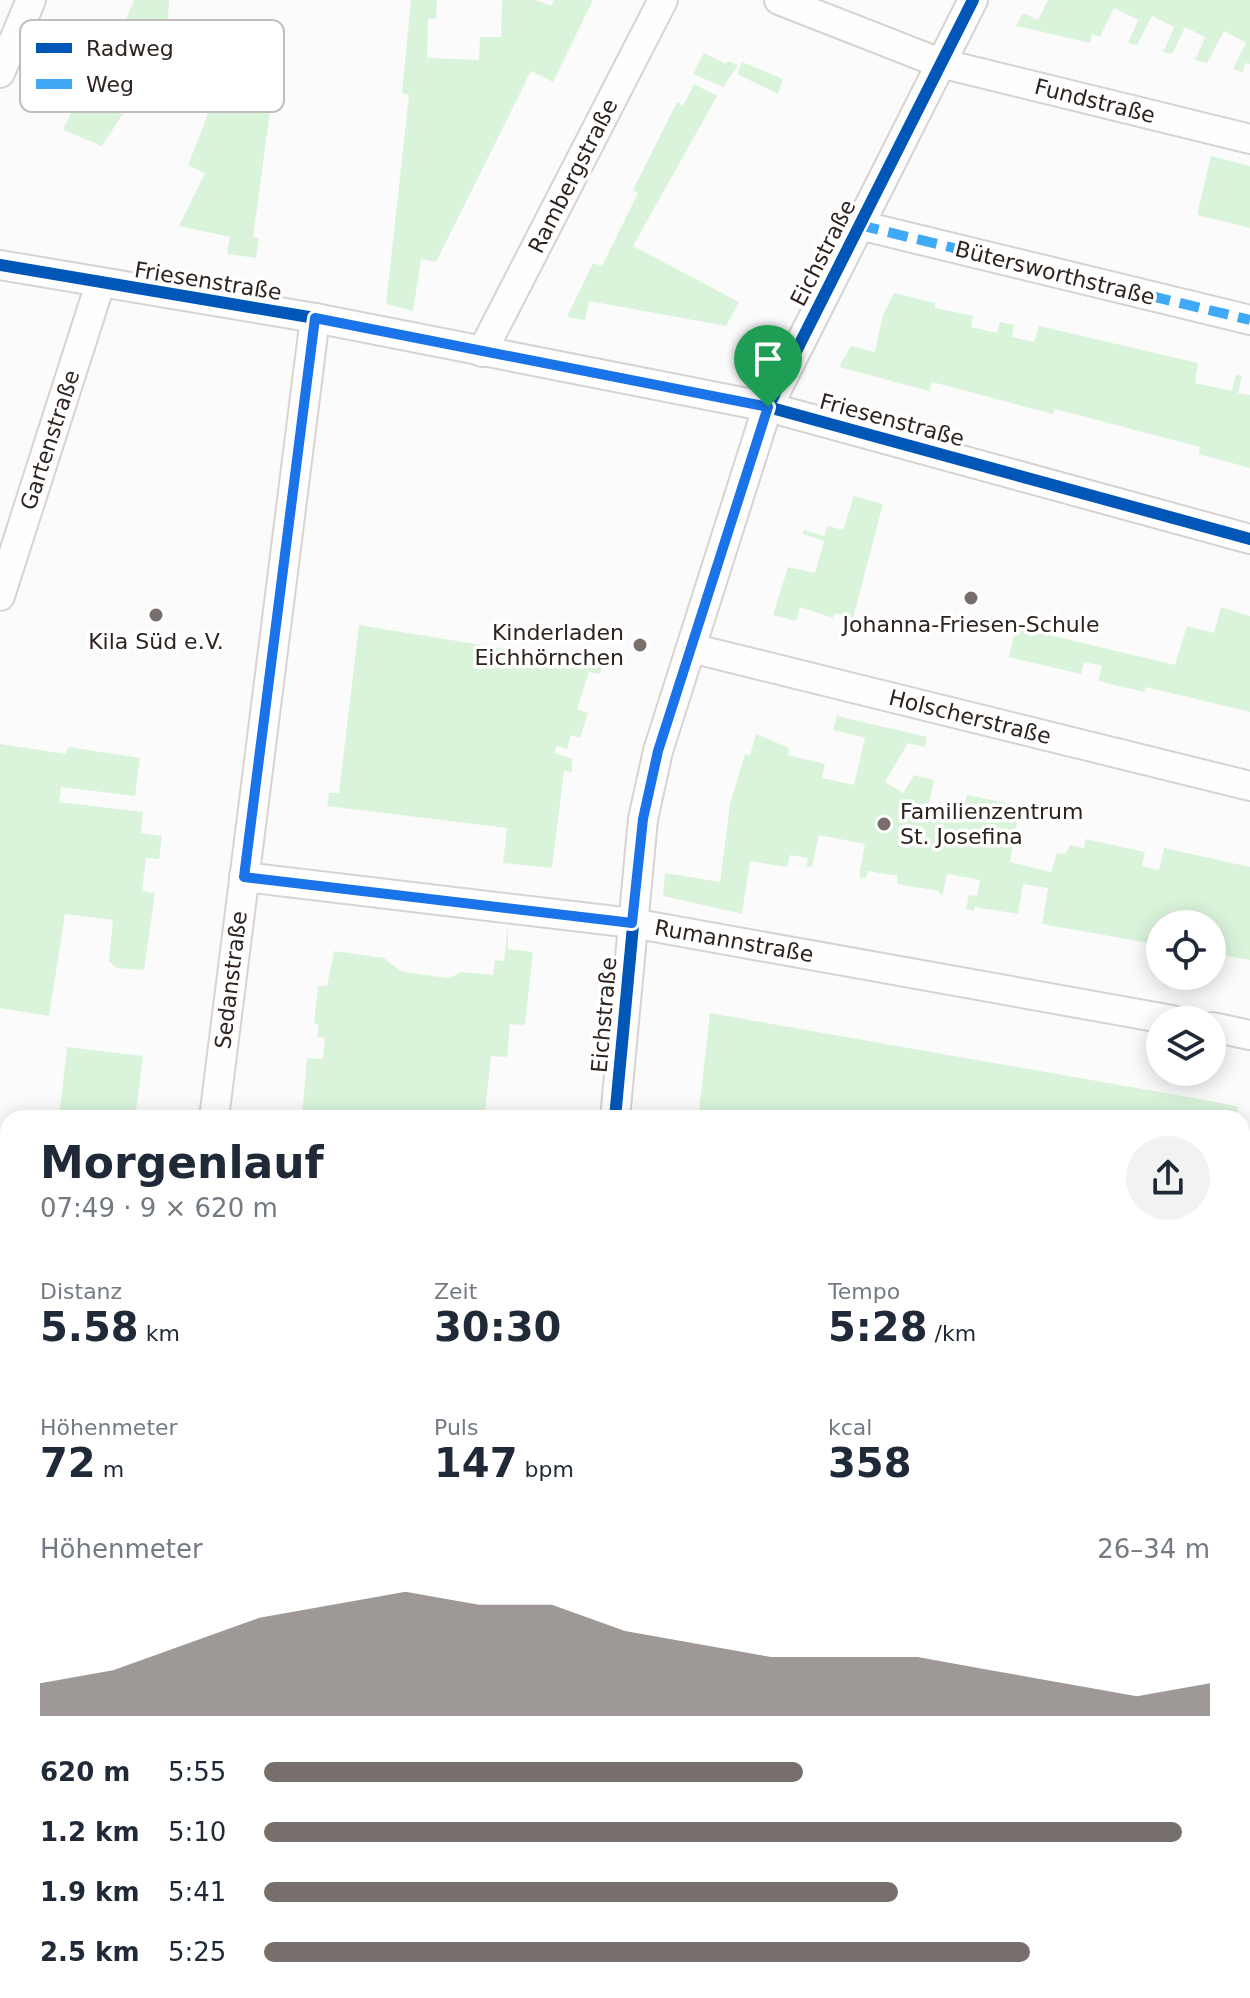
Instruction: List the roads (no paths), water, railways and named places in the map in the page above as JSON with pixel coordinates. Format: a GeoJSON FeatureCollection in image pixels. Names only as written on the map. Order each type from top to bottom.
{"type":"FeatureCollection","features":[{"type":"Feature","properties":{"kind":"street"},"geometry":{"type":"LineString","coordinates":[[23,20],[31,0]]}},
{"type":"Feature","properties":{"kind":"street","name":"Rambergstraße"},"geometry":{"type":"LineString","coordinates":[[482,352],[663,0]]}},
{"type":"Feature","properties":{"kind":"street","name":"Fundstraße"},"geometry":{"type":"LineString","coordinates":[[779,0],[940,63],[1250,139]]}},
{"type":"Feature","properties":{"kind":"street","name":"Eichstraße"},"geometry":{"type":"LineString","coordinates":[[616,1110],[643,819],[658,751],[768,407],[973,0]]}},
{"type":"Feature","properties":{"kind":"street"},"geometry":{"type":"LineString","coordinates":[[0,73],[20,26]]}},
{"type":"Feature","properties":{"kind":"street","name":"Bütersworthstraße"},"geometry":{"type":"LineString","coordinates":[[859,225],[1250,320]]}},
{"type":"Feature","properties":{"kind":"street","name":"Friesenstraße"},"geometry":{"type":"LineString","coordinates":[[0,265],[315,318],[768,407],[1250,539]]}},
{"type":"Feature","properties":{"kind":"street","name":"Gartenstraße"},"geometry":{"type":"LineString","coordinates":[[0,596],[100,284]]}},
{"type":"Feature","properties":{"kind":"street","name":"Sedanstraße"},"geometry":{"type":"LineString","coordinates":[[215,1110],[315,318]]}},
{"type":"Feature","properties":{"kind":"street","name":"Holscherstraße"},"geometry":{"type":"LineString","coordinates":[[691,648],[1250,786]]}},
{"type":"Feature","properties":{"kind":"street","name":"Rumannstraße"},"geometry":{"type":"LineString","coordinates":[[244,877],[632,923],[1146,1015]]}},
{"type":"Feature","properties":{"kind":"street"},"geometry":{"type":"LineString","coordinates":[[1226,1030],[1250,1035]]}},
{"type":"Feature","properties":{"kind":"place","name":"Johanna-Friesen-Schule"},"geometry":{"type":"Point","coordinates":[971,598]}},
{"type":"Feature","properties":{"kind":"place","name":"Kila Süd e.V."},"geometry":{"type":"Point","coordinates":[156,615]}},
{"type":"Feature","properties":{"kind":"place","name":"Kinderladen Eichhörnchen"},"geometry":{"type":"Point","coordinates":[640,645]}},
{"type":"Feature","properties":{"kind":"place","name":"Familienzentrum St. Josefina"},"geometry":{"type":"Point","coordinates":[884,824]}}]}
